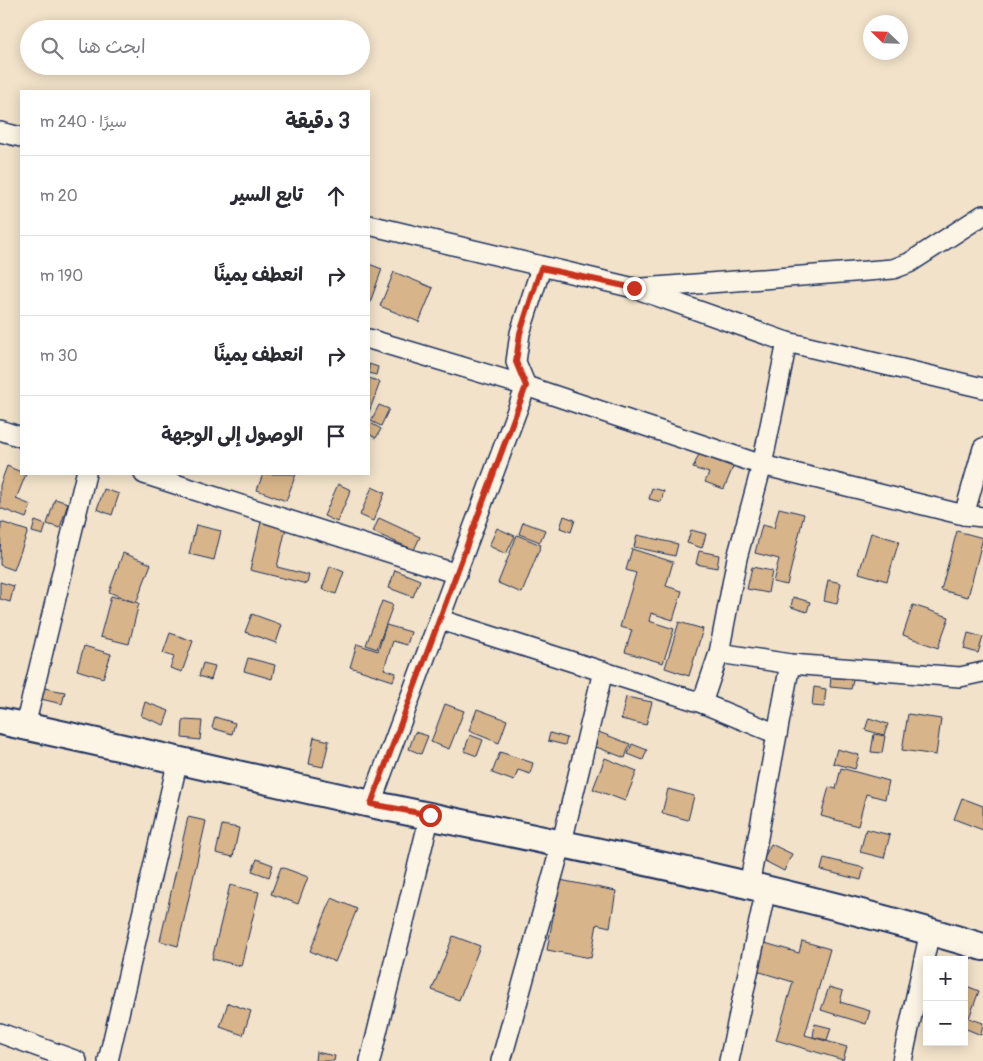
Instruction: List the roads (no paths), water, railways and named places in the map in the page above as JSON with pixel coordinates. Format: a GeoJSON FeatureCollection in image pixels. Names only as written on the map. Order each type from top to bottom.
{"type":"FeatureCollection","features":[{"type":"Feature","properties":{"kind":"main road"},"geometry":{"type":"LineString","coordinates":[[12,723],[371,804],[562,842],[930,931],[983,947]]}},
{"type":"Feature","properties":{"kind":"street"},"geometry":{"type":"LineString","coordinates":[[0,132],[20,138]]}},
{"type":"Feature","properties":{"kind":"street"},"geometry":{"type":"LineString","coordinates":[[634,288],[893,269],[909,263],[983,215]]}},
{"type":"Feature","properties":{"kind":"street"},"geometry":{"type":"LineString","coordinates":[[370,225],[541,268],[634,288],[787,342],[983,388]]}},
{"type":"Feature","properties":{"kind":"street"},"geometry":{"type":"LineString","coordinates":[[371,804],[441,620],[526,386],[516,362],[520,333],[541,268]]}},
{"type":"Feature","properties":{"kind":"street"},"geometry":{"type":"LineString","coordinates":[[370,339],[526,386],[762,466],[964,515],[983,517]]}},
{"type":"Feature","properties":{"kind":"street"},"geometry":{"type":"LineString","coordinates":[[702,703],[719,653],[737,558],[762,466],[787,342]]}},
{"type":"Feature","properties":{"kind":"street"},"geometry":{"type":"LineString","coordinates":[[0,430],[20,437]]}},
{"type":"Feature","properties":{"kind":"street"},"geometry":{"type":"LineString","coordinates":[[964,515],[983,448]]}},
{"type":"Feature","properties":{"kind":"street"},"geometry":{"type":"LineString","coordinates":[[12,723],[86,475]]}},
{"type":"Feature","properties":{"kind":"street"},"geometry":{"type":"LineString","coordinates":[[147,475],[457,574]]}},
{"type":"Feature","properties":{"kind":"street"},"geometry":{"type":"LineString","coordinates":[[441,620],[702,703],[777,734]]}},
{"type":"Feature","properties":{"kind":"street"},"geometry":{"type":"LineString","coordinates":[[719,653],[790,664],[960,677],[983,672]]}},
{"type":"Feature","properties":{"kind":"street"},"geometry":{"type":"LineString","coordinates":[[729,1061],[757,888],[777,734],[790,664]]}},
{"type":"Feature","properties":{"kind":"street"},"geometry":{"type":"LineString","coordinates":[[501,1061],[562,842],[603,671]]}},
{"type":"Feature","properties":{"kind":"street"},"geometry":{"type":"LineString","coordinates":[[108,1061],[178,760]]}},
{"type":"Feature","properties":{"kind":"street"},"geometry":{"type":"LineString","coordinates":[[370,1061],[430,815]]}},
{"type":"Feature","properties":{"kind":"street"},"geometry":{"type":"LineString","coordinates":[[902,1061],[930,931]]}},
{"type":"Feature","properties":{"kind":"street"},"geometry":{"type":"LineString","coordinates":[[0,1034],[77,1061]]}}]}
